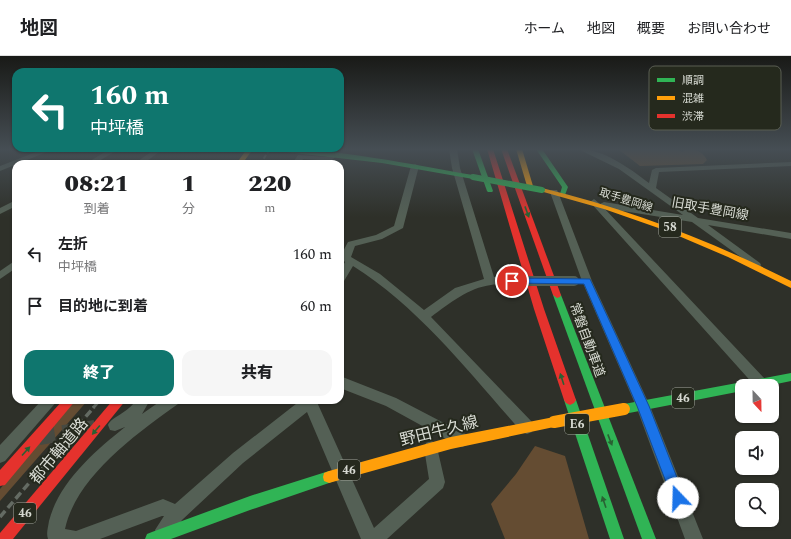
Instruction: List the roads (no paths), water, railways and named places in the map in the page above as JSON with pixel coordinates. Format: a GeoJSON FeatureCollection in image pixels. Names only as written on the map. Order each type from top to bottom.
{"type":"FeatureCollection","features":[{"type":"Feature","properties":{"kind":"main road","name":"取手豊岡線"},"geometry":{"type":"LineString","coordinates":[[446,172],[558,193],[598,203],[670,227],[757,267],[791,285]]}},
{"type":"Feature","properties":{"kind":"main road"},"geometry":{"type":"LineString","coordinates":[[483,172],[494,201]]}},
{"type":"Feature","properties":{"kind":"main road","name":"E6"},"geometry":{"type":"LineString","coordinates":[[497,172],[539,309],[617,539]]}},
{"type":"Feature","properties":{"kind":"main road","name":"常磐自動車道"},"geometry":{"type":"LineString","coordinates":[[512,172],[582,364],[649,539]]}},
{"type":"Feature","properties":{"kind":"main road"},"geometry":{"type":"LineString","coordinates":[[526,172],[534,198]]}},
{"type":"Feature","properties":{"kind":"main road"},"geometry":{"type":"LineString","coordinates":[[554,172],[565,187],[558,193]]}},
{"type":"Feature","properties":{"kind":"main road"},"geometry":{"type":"LineString","coordinates":[[540,220],[582,364]]}},
{"type":"Feature","properties":{"kind":"main road"},"geometry":{"type":"LineString","coordinates":[[504,228],[539,309]]}},
{"type":"Feature","properties":{"kind":"main road","name":"野田牛久線"},"geometry":{"type":"LineString","coordinates":[[779,379],[791,377]]}},
{"type":"Feature","properties":{"kind":"main road","name":"野田牛久線"},"geometry":{"type":"LineString","coordinates":[[156,537],[269,495],[341,472],[431,448],[527,427],[735,387]]}},
{"type":"Feature","properties":{"kind":"main road","name":"都市軸道路"},"geometry":{"type":"LineString","coordinates":[[0,480],[66,404]]}},
{"type":"Feature","properties":{"kind":"main road","name":"都市軸道路"},"geometry":{"type":"LineString","coordinates":[[4,539],[117,404]]}},
{"type":"Feature","properties":{"kind":"street"},"geometry":{"type":"LineString","coordinates":[[413,172],[398,228],[384,235],[352,244],[346,258],[376,276],[424,316],[527,427]]}},
{"type":"Feature","properties":{"kind":"street"},"geometry":{"type":"LineString","coordinates":[[628,172],[692,220],[741,252],[757,267]]}},
{"type":"Feature","properties":{"kind":"street"},"geometry":{"type":"LineString","coordinates":[[652,189],[656,172]]}},
{"type":"Feature","properties":{"kind":"street"},"geometry":{"type":"LineString","coordinates":[[460,174],[490,280]]}},
{"type":"Feature","properties":{"kind":"street"},"geometry":{"type":"LineString","coordinates":[[558,193],[587,281],[643,406],[694,539]]}},
{"type":"Feature","properties":{"kind":"street"},"geometry":{"type":"LineString","coordinates":[[598,203],[756,379]]}},
{"type":"Feature","properties":{"kind":"street","name":"旧取手豊岡線"},"geometry":{"type":"LineString","coordinates":[[598,203],[791,236]]}},
{"type":"Feature","properties":{"kind":"street"},"geometry":{"type":"LineString","coordinates":[[0,211],[12,205]]}},
{"type":"Feature","properties":{"kind":"street"},"geometry":{"type":"LineString","coordinates":[[0,276],[12,266]]}},
{"type":"Feature","properties":{"kind":"street"},"geometry":{"type":"LineString","coordinates":[[424,316],[459,292],[490,280],[587,281]]}},
{"type":"Feature","properties":{"kind":"street"},"geometry":{"type":"LineString","coordinates":[[344,384],[391,402],[462,440]]}},
{"type":"Feature","properties":{"kind":"street"},"geometry":{"type":"LineString","coordinates":[[0,456],[47,404]]}},
{"type":"Feature","properties":{"kind":"street"},"geometry":{"type":"LineString","coordinates":[[115,425],[133,416],[139,410],[141,404]]}},
{"type":"Feature","properties":{"kind":"street"},"geometry":{"type":"LineString","coordinates":[[168,404],[116,442],[81,481],[63,506],[56,524],[56,534],[63,538],[77,539],[163,507],[176,514]]}},
{"type":"Feature","properties":{"kind":"street"},"geometry":{"type":"LineString","coordinates":[[156,537],[176,514],[238,458],[305,404]]}},
{"type":"Feature","properties":{"kind":"street"},"geometry":{"type":"LineString","coordinates":[[312,404],[370,539]]}},
{"type":"Feature","properties":{"kind":"street"},"geometry":{"type":"LineString","coordinates":[[0,446],[14,440]]}},
{"type":"Feature","properties":{"kind":"street"},"geometry":{"type":"LineString","coordinates":[[374,539],[436,482],[431,448]]}},
{"type":"Feature","properties":{"kind":"tunnel"},"geometry":{"type":"LineString","coordinates":[[39,437],[95,428]]}},
{"type":"Feature","properties":{"kind":"railway"},"geometry":{"type":"LineString","coordinates":[[93,408],[96,404]]}},
{"type":"Feature","properties":{"kind":"railway"},"geometry":{"type":"LineString","coordinates":[[0,517],[94,407]]}}]}
